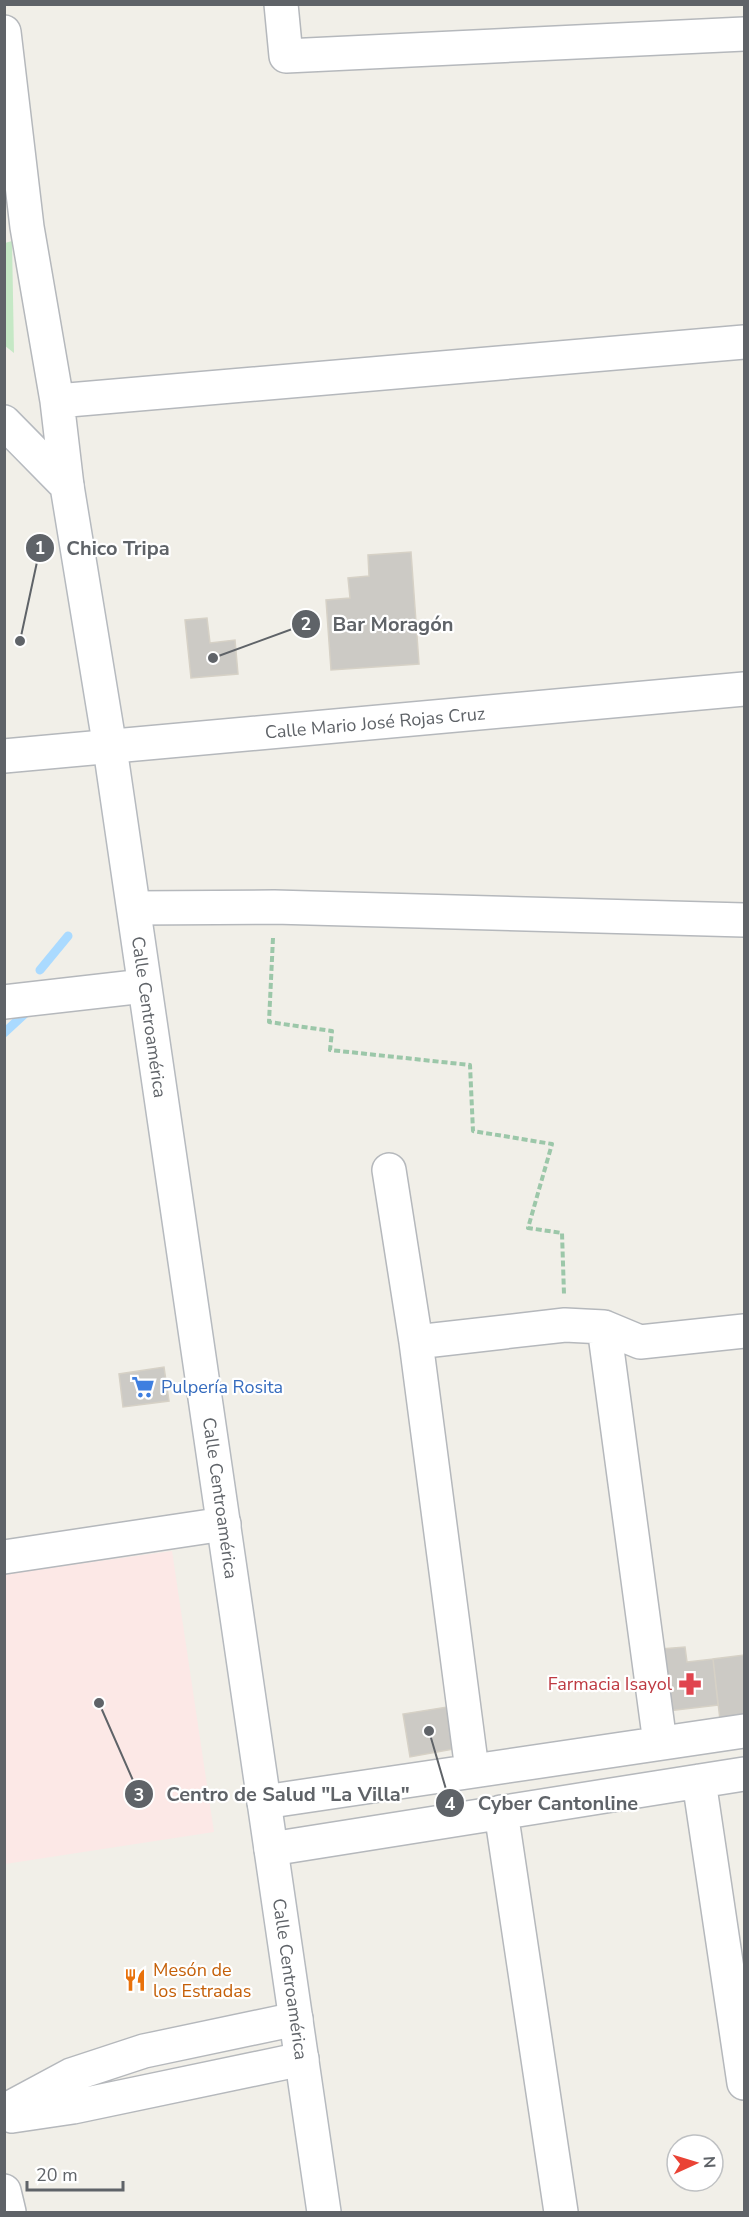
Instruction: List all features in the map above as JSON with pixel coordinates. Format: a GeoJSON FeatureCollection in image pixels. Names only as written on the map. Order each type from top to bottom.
{"type":"FeatureCollection","features":[{"type":"Feature","properties":{"kind":"street"},"geometry":{"type":"LineString","coordinates":[[281,4],[286,56],[744,34]]}},
{"type":"Feature","properties":{"kind":"street","name":"Calle Centroamérica"},"geometry":{"type":"LineString","coordinates":[[4,32],[16,229],[57,401],[67,486],[134,908],[324,2212]]}},
{"type":"Feature","properties":{"kind":"street"},"geometry":{"type":"LineString","coordinates":[[57,401],[744,342]]}},
{"type":"Feature","properties":{"kind":"street"},"geometry":{"type":"LineString","coordinates":[[4,422],[67,486]]}},
{"type":"Feature","properties":{"kind":"street","name":"Calle Mario José Rojas Cruz"},"geometry":{"type":"LineString","coordinates":[[4,756],[744,689]]}},
{"type":"Feature","properties":{"kind":"street"},"geometry":{"type":"LineString","coordinates":[[134,908],[274,907],[744,920]]}},
{"type":"Feature","properties":{"kind":"street"},"geometry":{"type":"LineString","coordinates":[[4,1002],[144,986]]}},
{"type":"Feature","properties":{"kind":"street"},"geometry":{"type":"LineString","coordinates":[[389,1170],[416,1342],[472,1770]]}},
{"type":"Feature","properties":{"kind":"street"},"geometry":{"type":"LineString","coordinates":[[416,1342],[565,1325],[604,1327],[640,1342],[744,1331]]}},
{"type":"Feature","properties":{"kind":"street"},"geometry":{"type":"LineString","coordinates":[[604,1327],[660,1743]]}},
{"type":"Feature","properties":{"kind":"street"},"geometry":{"type":"LineString","coordinates":[[4,1557],[224,1524]]}},
{"type":"Feature","properties":{"kind":"street"},"geometry":{"type":"LineString","coordinates":[[264,1802],[744,1731]]}},
{"type":"Feature","properties":{"kind":"street"},"geometry":{"type":"LineString","coordinates":[[271,1849],[744,1774]]}},
{"type":"Feature","properties":{"kind":"street"},"geometry":{"type":"LineString","coordinates":[[699,1781],[744,2083]]}},
{"type":"Feature","properties":{"kind":"street"},"geometry":{"type":"LineString","coordinates":[[501,1812],[561,2212]]}},
{"type":"Feature","properties":{"kind":"street"},"geometry":{"type":"LineString","coordinates":[[4,2111],[71,2075],[144,2051],[296,2019]]}},
{"type":"Feature","properties":{"kind":"street"},"geometry":{"type":"LineString","coordinates":[[144,2051],[156,2088]]}},
{"type":"Feature","properties":{"kind":"street"},"geometry":{"type":"LineString","coordinates":[[4,2117],[73,2107],[302,2059]]}},
{"type":"Feature","properties":{"kind":"street"},"geometry":{"type":"LineString","coordinates":[[4,2192],[9,2212]]}},
{"type":"Feature","properties":{"kind":"path"},"geometry":{"type":"LineString","coordinates":[[274,907],[269,1022],[332,1031],[330,1050],[470,1065],[473,1131],[552,1144],[528,1228],[562,1233],[565,1325]]}},
{"type":"Feature","properties":{"kind":"shaded area"},"geometry":{"type":"Polygon","coordinates":[[[172,1551],[214,1832],[5,1864],[5,1574],[172,1551]]]}},
{"type":"Feature","properties":{"kind":"green space"},"geometry":{"type":"Polygon","coordinates":[[[12,241],[14,353],[4,345],[5,243],[12,241]]]}},
{"type":"Feature","properties":{"kind":"building"},"geometry":{"type":"Polygon","coordinates":[[[411,552],[419,664],[331,670],[326,600],[350,598],[348,578],[369,576],[368,555],[411,552]]]}},
{"type":"Feature","properties":{"kind":"building"},"geometry":{"type":"Polygon","coordinates":[[[207,618],[210,643],[235,640],[238,674],[191,678],[185,620],[207,618]]]}},
{"type":"Feature","properties":{"kind":"building","name":"Pulpería Rosita"},"geometry":{"type":"Polygon","coordinates":[[[164,1367],[169,1401],[123,1407],[119,1374],[164,1367]]]}},
{"type":"Feature","properties":{"kind":"building","name":"Farmacia Isayol"},"geometry":{"type":"Polygon","coordinates":[[[685,1647],[687,1662],[713,1659],[718,1705],[668,1711],[661,1649],[685,1647]]]}},
{"type":"Feature","properties":{"kind":"building"},"geometry":{"type":"Polygon","coordinates":[[[744,1655],[744,1717],[720,1720],[713,1659],[744,1655]]]}},
{"type":"Feature","properties":{"kind":"building"},"geometry":{"type":"Polygon","coordinates":[[[447,1707],[454,1749],[410,1757],[403,1714],[447,1707]]]}},
{"type":"Feature","properties":{"kind":"waterway"},"geometry":{"type":"LineString","coordinates":[[40,970],[68,936]]}},
{"type":"Feature","properties":{"kind":"waterway"},"geometry":{"type":"LineString","coordinates":[[4,1033],[31,1008]]}},
{"type":"Feature","properties":{"kind":"place","name":"Chico Tripa"},"geometry":{"type":"Point","coordinates":[20,641]}},
{"type":"Feature","properties":{"kind":"place","name":"Bar Moragón"},"geometry":{"type":"Point","coordinates":[213,658]}},
{"type":"Feature","properties":{"kind":"place","name":"Pulpería Rosita"},"geometry":{"type":"Point","coordinates":[143,1387]}},
{"type":"Feature","properties":{"kind":"place","name":"Farmacia Isayol"},"geometry":{"type":"Point","coordinates":[690,1684]}},
{"type":"Feature","properties":{"kind":"place","name":"Centro de Salud \"La Villa\""},"geometry":{"type":"Point","coordinates":[99,1703]}},
{"type":"Feature","properties":{"kind":"place","name":"Cyber Cantonline"},"geometry":{"type":"Point","coordinates":[429,1731]}},
{"type":"Feature","properties":{"kind":"place","name":"Mesón de los Estradas"},"geometry":{"type":"Point","coordinates":[135,1980]}}]}
